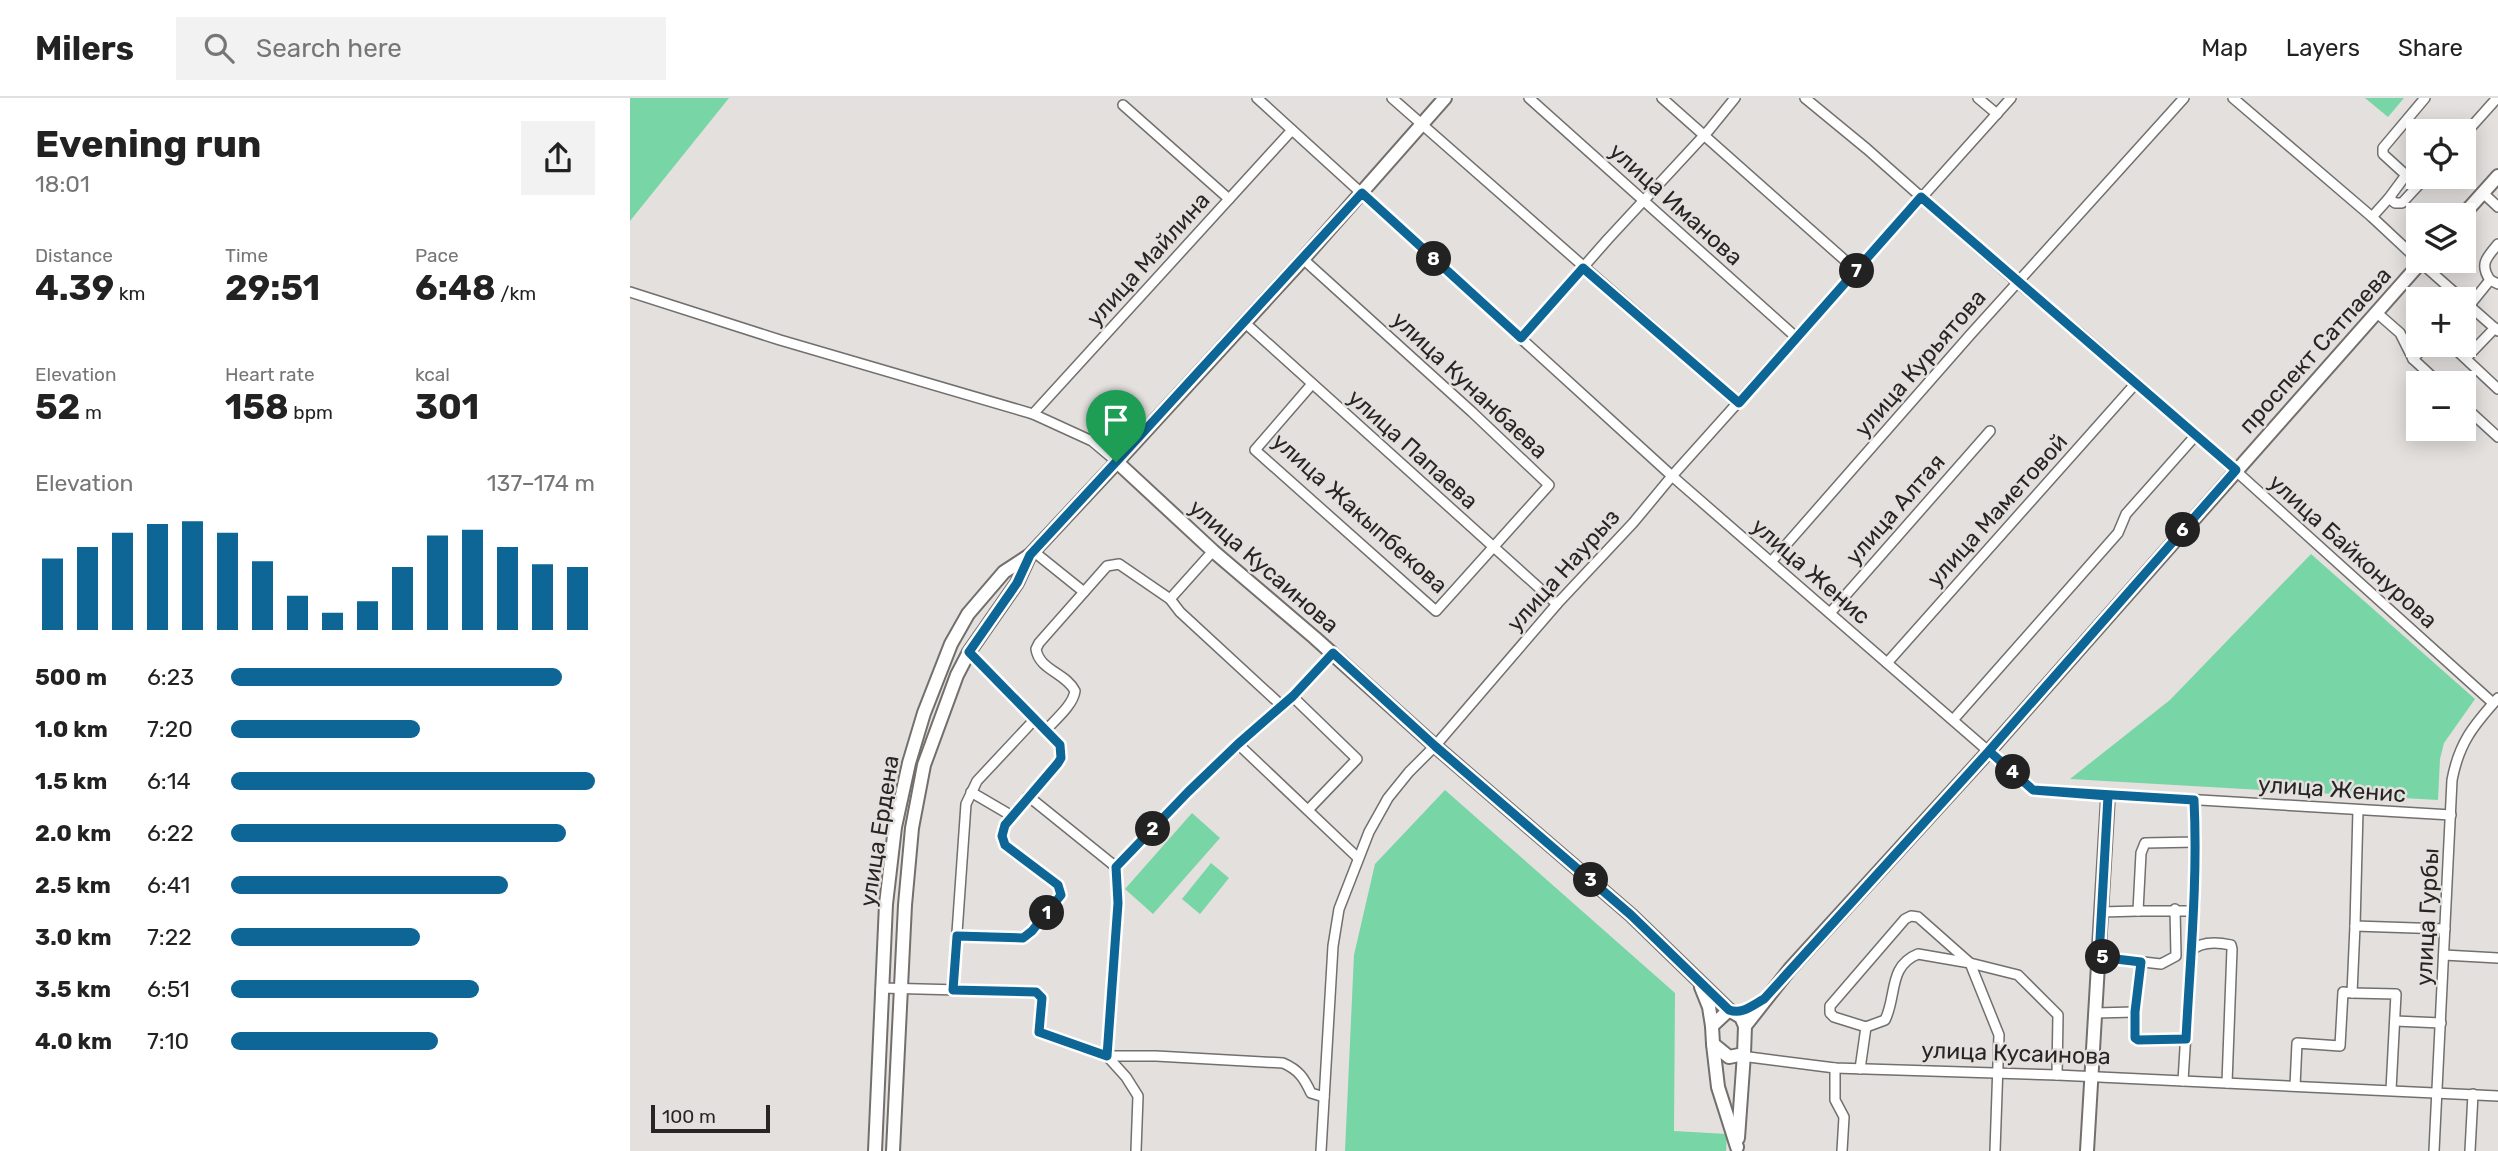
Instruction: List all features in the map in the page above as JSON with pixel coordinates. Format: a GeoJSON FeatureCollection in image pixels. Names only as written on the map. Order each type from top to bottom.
{"type":"FeatureCollection","features":[{"type":"Feature","properties":{"kind":"street","name":"улица Женис"},"geometry":{"type":"LineString","coordinates":[[1257,98],[1672,476],[2033,790],[2451,815]]}},
{"type":"Feature","properties":{"kind":"street"},"geometry":{"type":"LineString","coordinates":[[1392,98],[1739,403]]}},
{"type":"Feature","properties":{"kind":"street","name":"улица Ердена"},"geometry":{"type":"LineString","coordinates":[[875,1151],[886,904],[895,827],[909,763],[924,713],[942,665],[968,614],[1004,572],[1032,553],[1303,259],[1445,98]]}},
{"type":"Feature","properties":{"kind":"street","name":"улица Иманова"},"geometry":{"type":"LineString","coordinates":[[1529,98],[1797,338]]}},
{"type":"Feature","properties":{"kind":"street"},"geometry":{"type":"LineString","coordinates":[[1662,98],[1857,271]]}},
{"type":"Feature","properties":{"kind":"street"},"geometry":{"type":"LineString","coordinates":[[1521,338],[1735,98]]}},
{"type":"Feature","properties":{"kind":"street","name":"улица Байконурова"},"geometry":{"type":"LineString","coordinates":[[1805,98],[2196,435],[2496,701]]}},
{"type":"Feature","properties":{"kind":"street"},"geometry":{"type":"LineString","coordinates":[[1978,98],[1997,114]]}},
{"type":"Feature","properties":{"kind":"street","name":"улица Наурыз"},"geometry":{"type":"LineString","coordinates":[[1321,1151],[1333,946],[1339,909],[1357,857],[1388,799],[1557,604],[1633,523],[2011,98]]}},
{"type":"Feature","properties":{"kind":"street","name":"улица Курьятова"},"geometry":{"type":"LineString","coordinates":[[1771,562],[2017,282],[2184,98]]}},
{"type":"Feature","properties":{"kind":"street"},"geometry":{"type":"LineString","coordinates":[[2233,98],[2406,248]]}},
{"type":"Feature","properties":{"kind":"street"},"geometry":{"type":"LineString","coordinates":[[2372,217],[2406,175],[2387,160],[2382,154],[2383,148],[2425,98]]}},
{"type":"Feature","properties":{"kind":"street"},"geometry":{"type":"LineString","coordinates":[[2476,122],[2497,98]]}},
{"type":"Feature","properties":{"kind":"street"},"geometry":{"type":"LineString","coordinates":[[1123,105],[1229,200]]}},
{"type":"Feature","properties":{"kind":"street","name":"улица Майлина"},"geometry":{"type":"LineString","coordinates":[[1033,414],[1292,130]]}},
{"type":"Feature","properties":{"kind":"street"},"geometry":{"type":"LineString","coordinates":[[2474,203],[2498,176]]}},
{"type":"Feature","properties":{"kind":"street"},"geometry":{"type":"LineString","coordinates":[[2389,198],[2395,203],[2402,203],[2415,189]]}},
{"type":"Feature","properties":{"kind":"street"},"geometry":{"type":"LineString","coordinates":[[2483,193],[2498,207]]}},
{"type":"Feature","properties":{"kind":"street"},"geometry":{"type":"LineString","coordinates":[[2476,294],[2494,282],[2483,267],[2484,261],[2498,244]]}},
{"type":"Feature","properties":{"kind":"street","name":"улица Кунанбаева"},"geometry":{"type":"LineString","coordinates":[[1303,259],[1549,485],[1493,547]]}},
{"type":"Feature","properties":{"kind":"street","name":"проспект Сатпаева"},"geometry":{"type":"LineString","coordinates":[[1764,999],[1989,751],[2410,273]]}},
{"type":"Feature","properties":{"kind":"street"},"geometry":{"type":"LineString","coordinates":[[2433,273],[2449,287]]}},
{"type":"Feature","properties":{"kind":"street"},"geometry":{"type":"LineString","coordinates":[[630,292],[780,340],[1033,414],[1093,440],[1116,462]]}},
{"type":"Feature","properties":{"kind":"street"},"geometry":{"type":"LineString","coordinates":[[2376,312],[2400,333],[2413,359],[2426,371]]}},
{"type":"Feature","properties":{"kind":"street"},"geometry":{"type":"LineString","coordinates":[[2476,312],[2496,330],[2466,358],[2498,388]]}},
{"type":"Feature","properties":{"kind":"street","name":"улица Папаева"},"geometry":{"type":"LineString","coordinates":[[1244,322],[1557,604]]}},
{"type":"Feature","properties":{"kind":"street","name":"улица Маметовой"},"geometry":{"type":"LineString","coordinates":[[1887,663],[2136,383]]}},
{"type":"Feature","properties":{"kind":"street","name":"улица Жакыпбекова"},"geometry":{"type":"LineString","coordinates":[[1312,384],[1256,451],[1433,610],[1438,609],[1493,547]]}},
{"type":"Feature","properties":{"kind":"street"},"geometry":{"type":"LineString","coordinates":[[2476,417],[2498,437]]}},
{"type":"Feature","properties":{"kind":"street","name":"улица Алтая"},"geometry":{"type":"LineString","coordinates":[[1830,613],[1990,431]]}},
{"type":"Feature","properties":{"kind":"street"},"geometry":{"type":"LineString","coordinates":[[1953,720],[2118,533],[2126,514],[2196,435]]}},
{"type":"Feature","properties":{"kind":"street","name":"улица Кусаинова"},"geometry":{"type":"LineString","coordinates":[[1116,462],[1213,551],[1621,906],[1732,1011]]}},
{"type":"Feature","properties":{"kind":"street"},"geometry":{"type":"LineString","coordinates":[[1170,599],[1213,551]]}},
{"type":"Feature","properties":{"kind":"street"},"geometry":{"type":"LineString","coordinates":[[1032,553],[1084,592]]}},
{"type":"Feature","properties":{"kind":"street","name":"улица Ердена"},"geometry":{"type":"LineString","coordinates":[[894,1151],[905,905],[912,828],[924,765],[969,652],[1017,583],[1032,553]]}},
{"type":"Feature","properties":{"kind":"street"},"geometry":{"type":"LineString","coordinates":[[1046,730],[1069,705],[1075,691],[1068,681],[1040,661],[1036,649],[1107,566],[1119,564],[1170,599],[1180,612],[1282,706]]}},
{"type":"Feature","properties":{"kind":"street"},"geometry":{"type":"LineString","coordinates":[[957,936],[1023,938],[1032,931],[1061,895],[1058,885],[1002,842],[1005,825],[1061,758],[1060,745],[969,652]]}},
{"type":"Feature","properties":{"kind":"street"},"geometry":{"type":"LineString","coordinates":[[1136,1151],[1138,1096],[1126,1077],[1107,1056],[1118,903],[1116,867],[1188,792],[1293,696],[1333,653]]}},
{"type":"Feature","properties":{"kind":"street"},"geometry":{"type":"LineString","coordinates":[[1293,696],[1357,759],[1308,810]]}},
{"type":"Feature","properties":{"kind":"street","name":"улица Гурбы"},"geometry":{"type":"LineString","coordinates":[[2434,1151],[2452,780],[2457,756],[2464,741],[2496,701]]}},
{"type":"Feature","properties":{"kind":"street"},"geometry":{"type":"LineString","coordinates":[[953,990],[967,804],[977,781],[1035,719]]}},
{"type":"Feature","properties":{"kind":"street"},"geometry":{"type":"LineString","coordinates":[[1238,744],[1357,857]]}},
{"type":"Feature","properties":{"kind":"street"},"geometry":{"type":"LineString","coordinates":[[971,792],[1012,816]]}},
{"type":"Feature","properties":{"kind":"street"},"geometry":{"type":"LineString","coordinates":[[1028,796],[1116,867]]}},
{"type":"Feature","properties":{"kind":"street"},"geometry":{"type":"LineString","coordinates":[[2087,1151],[2108,796]]}},
{"type":"Feature","properties":{"kind":"street"},"geometry":{"type":"LineString","coordinates":[[2183,1081],[2194,911],[2194,800]]}},
{"type":"Feature","properties":{"kind":"street"},"geometry":{"type":"LineString","coordinates":[[2352,993],[2358,810]]}},
{"type":"Feature","properties":{"kind":"street"},"geometry":{"type":"LineString","coordinates":[[2138,911],[2140,853],[2144,843],[2196,842]]}},
{"type":"Feature","properties":{"kind":"street"},"geometry":{"type":"LineString","coordinates":[[2101,912],[2175,909],[2194,911]]}},
{"type":"Feature","properties":{"kind":"street"},"geometry":{"type":"LineString","coordinates":[[2099,957],[2161,964],[2176,956],[2175,909]]}},
{"type":"Feature","properties":{"kind":"street"},"geometry":{"type":"LineString","coordinates":[[1995,1151],[1999,1035],[1970,963],[1918,917],[1905,919],[1830,1006],[1830,1013],[1834,1017],[1866,1027],[1885,1020],[1891,1009],[1895,974],[1910,957],[1918,954],[1970,963],[2018,975],[2058,1015],[2057,1075]]}},
{"type":"Feature","properties":{"kind":"street"},"geometry":{"type":"LineString","coordinates":[[2355,926],[2445,929]]}},
{"type":"Feature","properties":{"kind":"street"},"geometry":{"type":"LineString","coordinates":[[2191,951],[2205,943],[2231,945],[2227,1083]]}},
{"type":"Feature","properties":{"kind":"street"},"geometry":{"type":"LineString","coordinates":[[2444,955],[2498,958]]}},
{"type":"Feature","properties":{"kind":"street"},"geometry":{"type":"LineString","coordinates":[[2141,962],[2134,1035],[2138,1040],[2186,1039]]}},
{"type":"Feature","properties":{"kind":"street"},"geometry":{"type":"LineString","coordinates":[[1697,980],[1709,1007],[1718,1087],[1737,1149]]}},
{"type":"Feature","properties":{"kind":"street"},"geometry":{"type":"LineString","coordinates":[[881,988],[1036,992],[1042,998],[1039,1032],[1107,1056],[1283,1063],[1303,1077],[1311,1093],[1324,1097]]}},
{"type":"Feature","properties":{"kind":"street"},"geometry":{"type":"LineString","coordinates":[[2295,1086],[2297,1044],[2340,1046],[2343,992],[2396,994],[2391,1090]]}},
{"type":"Feature","properties":{"kind":"street"},"geometry":{"type":"LineString","coordinates":[[1712,1026],[1732,1011],[1745,1010],[1764,999]]}},
{"type":"Feature","properties":{"kind":"street"},"geometry":{"type":"LineString","coordinates":[[1745,1026],[1764,999]]}},
{"type":"Feature","properties":{"kind":"street"},"geometry":{"type":"LineString","coordinates":[[1732,1011],[1741,1017],[1745,1026],[1737,1149]]}},
{"type":"Feature","properties":{"kind":"street"},"geometry":{"type":"LineString","coordinates":[[2095,1013],[2135,1012]]}},
{"type":"Feature","properties":{"kind":"street"},"geometry":{"type":"LineString","coordinates":[[2395,1021],[2441,1023]]}},
{"type":"Feature","properties":{"kind":"street"},"geometry":{"type":"LineString","coordinates":[[1860,1069],[1866,1027]]}},
{"type":"Feature","properties":{"kind":"street"},"geometry":{"type":"LineString","coordinates":[[1713,1044],[1729,1057],[1744,1054]]}},
{"type":"Feature","properties":{"kind":"street","name":"улица Кусаинова"},"geometry":{"type":"LineString","coordinates":[[1744,1054],[1749,1058],[1835,1068],[2091,1076],[2498,1096]]}},
{"type":"Feature","properties":{"kind":"street"},"geometry":{"type":"LineString","coordinates":[[1835,1068],[1835,1100],[1844,1117],[1842,1151]]}},
{"type":"Feature","properties":{"kind":"street"},"geometry":{"type":"LineString","coordinates":[[2470,1151],[2473,1094]]}},
{"type":"Feature","properties":{"kind":"green space"},"geometry":{"type":"Polygon","coordinates":[[[630,98],[729,98],[630,221],[630,98]]]}},
{"type":"Feature","properties":{"kind":"green space"},"geometry":{"type":"Polygon","coordinates":[[[2365,98],[2404,98],[2388,117],[2365,98]]]}},
{"type":"Feature","properties":{"kind":"green space"},"geometry":{"type":"Polygon","coordinates":[[[2311,554],[2475,699],[2444,743],[2440,759],[2438,800],[2070,779],[2170,700],[2311,554]]]}},
{"type":"Feature","properties":{"kind":"green space"},"geometry":{"type":"Polygon","coordinates":[[[1445,790],[1675,993],[1674,1131],[1727,1134],[1726,1151],[1345,1151],[1354,955],[1375,864],[1445,790]]]}},
{"type":"Feature","properties":{"kind":"green space"},"geometry":{"type":"Polygon","coordinates":[[[1192,813],[1220,838],[1153,914],[1125,889],[1192,813]]]}},
{"type":"Feature","properties":{"kind":"green space"},"geometry":{"type":"Polygon","coordinates":[[[1211,863],[1229,878],[1200,914],[1182,899],[1211,863]]]}},
{"type":"Feature","properties":{"kind":"route"},"geometry":{"type":"LineString","coordinates":[[1116,462],[1030,555],[1017,583],[969,652],[1060,745],[1061,758],[1005,825],[1002,842],[1058,885],[1061,895],[1032,931],[1023,938],[957,936],[953,990],[1036,992],[1042,998],[1039,1032],[1107,1056],[1118,903],[1116,867],[1188,792],[1310,680],[1333,653],[1435,746],[1631,915],[1734,1012],[1745,1010],[1764,999],[1989,751],[2033,790],[2194,800],[2194,911],[2186,1039],[2135,1038],[2141,962],[2099,957],[2108,796],[2033,790],[1989,751],[2236,470],[1921,197],[1739,403],[1583,268],[1521,338],[1362,193],[1116,462]]}}]}
